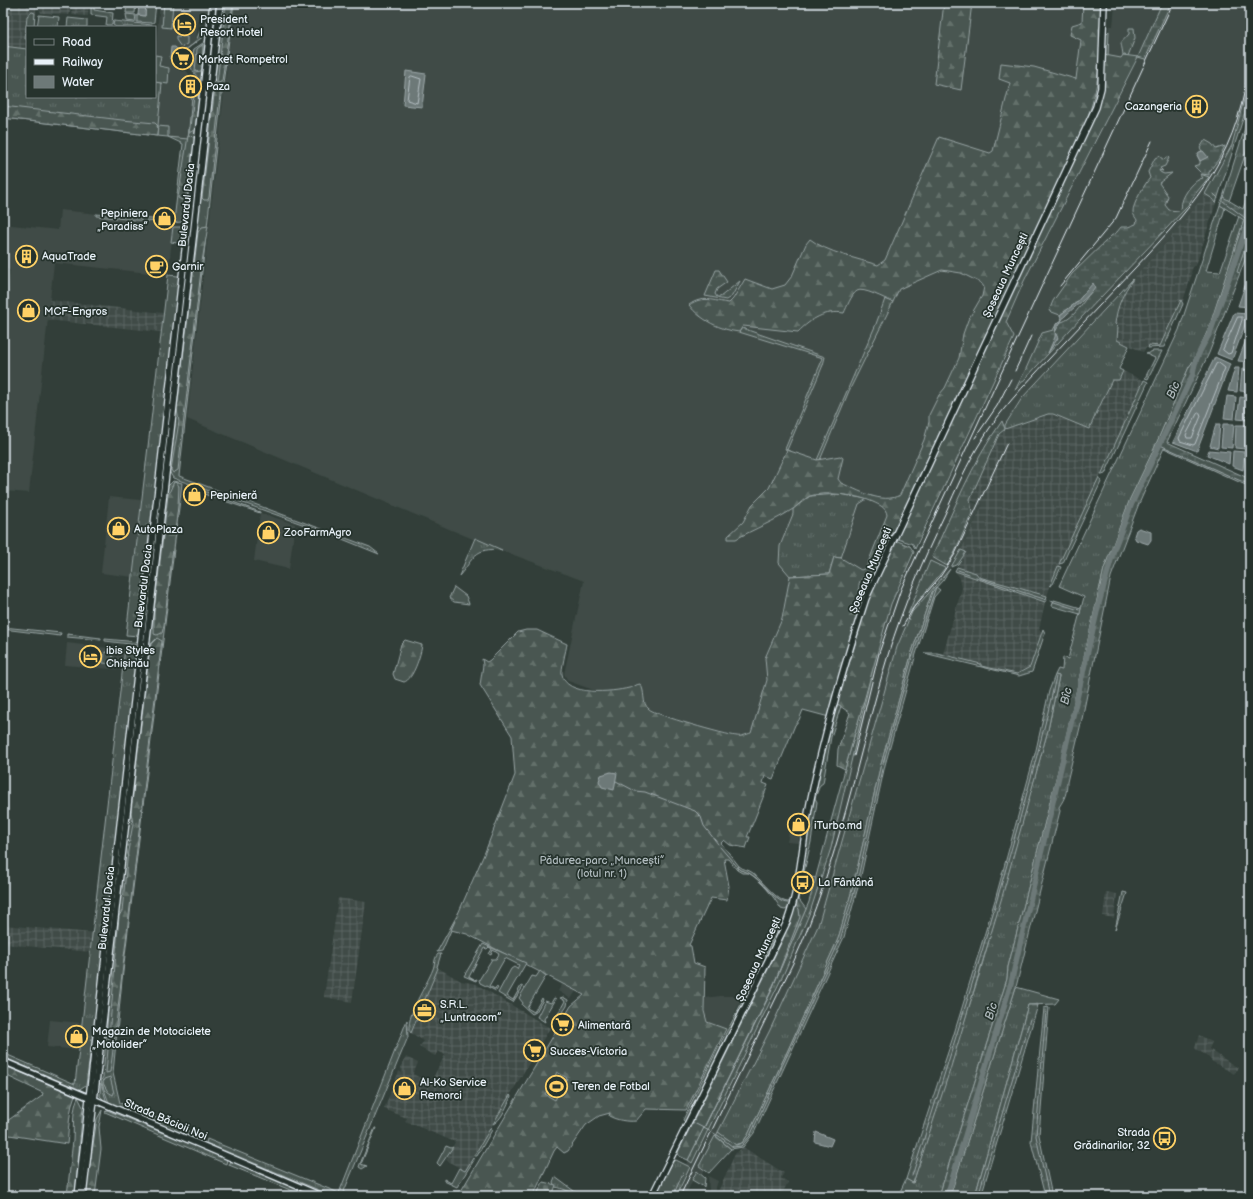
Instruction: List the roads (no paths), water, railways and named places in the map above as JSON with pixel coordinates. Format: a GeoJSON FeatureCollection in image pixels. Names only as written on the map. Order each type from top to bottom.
{"type":"FeatureCollection","features":[{"type":"Feature","properties":{"kind":"main road","name":"Bulevardul Dacia"},"geometry":{"type":"LineString","coordinates":[[83,1196],[166,476],[213,3]]}},
{"type":"Feature","properties":{"kind":"main road","name":"Bulevardul Dacia"},"geometry":{"type":"LineString","coordinates":[[78,1196],[159,475],[220,3]]}},
{"type":"Feature","properties":{"kind":"main road","name":"Șoseaua Muncești"},"geometry":{"type":"LineString","coordinates":[[652,1196],[779,942],[791,912],[817,771],[841,680],[866,598],[1096,107],[1101,88],[1104,3]]}},
{"type":"Feature","properties":{"kind":"main road"},"geometry":{"type":"LineString","coordinates":[[159,475],[166,476]]}},
{"type":"Feature","properties":{"kind":"main road","name":"Strada Băcioii Noi"},"geometry":{"type":"LineString","coordinates":[[3,1061],[321,1196]]}},
{"type":"Feature","properties":{"kind":"water"},"geometry":{"type":"Polygon","coordinates":[[[139,4],[146,4],[145,16],[138,15],[139,4]]]}},
{"type":"Feature","properties":{"kind":"water"},"geometry":{"type":"Polygon","coordinates":[[[171,47],[175,47],[178,50],[174,54],[175,58],[170,59],[171,47]]]}},
{"type":"Feature","properties":{"kind":"water"},"geometry":{"type":"Polygon","coordinates":[[[406,71],[426,74],[422,107],[403,105],[406,71]]]}},
{"type":"Feature","properties":{"kind":"water"},"geometry":{"type":"Polygon","coordinates":[[[1203,151],[1208,157],[1200,161],[1197,155],[1199,152],[1203,151]]]}},
{"type":"Feature","properties":{"kind":"water"},"geometry":{"type":"Polygon","coordinates":[[[1248,277],[1250,277],[1250,307],[1238,306],[1248,277]]]}},
{"type":"Feature","properties":{"kind":"water"},"geometry":{"type":"Polygon","coordinates":[[[1093,283],[1095,287],[1092,291],[1062,320],[1060,315],[1076,303],[1093,283]]]}},
{"type":"Feature","properties":{"kind":"water"},"geometry":{"type":"Polygon","coordinates":[[[1234,313],[1249,314],[1232,360],[1217,354],[1234,313]]]}},
{"type":"Feature","properties":{"kind":"water"},"geometry":{"type":"Polygon","coordinates":[[[1062,320],[1057,328],[1055,331],[1056,324],[1062,320]]]}},
{"type":"Feature","properties":{"kind":"water"},"geometry":{"type":"Polygon","coordinates":[[[1055,333],[1058,338],[1048,353],[1055,337],[1055,333]]]}},
{"type":"Feature","properties":{"kind":"water"},"geometry":{"type":"Polygon","coordinates":[[[1246,340],[1250,340],[1250,362],[1238,361],[1246,340]]]}},
{"type":"Feature","properties":{"kind":"water"},"geometry":{"type":"Polygon","coordinates":[[[1215,357],[1230,364],[1197,451],[1173,442],[1215,357]]]}},
{"type":"Feature","properties":{"kind":"water"},"geometry":{"type":"Polygon","coordinates":[[[1235,368],[1239,368],[1237,392],[1228,391],[1235,368]]]}},
{"type":"Feature","properties":{"kind":"water"},"geometry":{"type":"Polygon","coordinates":[[[1242,369],[1250,370],[1250,392],[1240,391],[1242,369]]]}},
{"type":"Feature","properties":{"kind":"water"},"geometry":{"type":"Polygon","coordinates":[[[1227,396],[1236,397],[1234,419],[1224,418],[1227,396]]]}},
{"type":"Feature","properties":{"kind":"water"},"geometry":{"type":"Polygon","coordinates":[[[1240,397],[1249,398],[1247,420],[1237,419],[1240,397]]]}},
{"type":"Feature","properties":{"kind":"water"},"geometry":{"type":"Polygon","coordinates":[[[1216,424],[1220,424],[1218,448],[1210,446],[1216,424]]]}},
{"type":"Feature","properties":{"kind":"water"},"geometry":{"type":"Polygon","coordinates":[[[1223,424],[1234,424],[1232,448],[1221,447],[1223,424]]]}},
{"type":"Feature","properties":{"kind":"water"},"geometry":{"type":"Polygon","coordinates":[[[1236,425],[1247,425],[1245,449],[1235,448],[1236,425]]]}},
{"type":"Feature","properties":{"kind":"water"},"geometry":{"type":"Polygon","coordinates":[[[1209,450],[1230,452],[1229,464],[1207,455],[1209,450]]]}},
{"type":"Feature","properties":{"kind":"water"},"geometry":{"type":"Polygon","coordinates":[[[1233,451],[1245,452],[1243,470],[1232,466],[1233,451]]]}},
{"type":"Feature","properties":{"kind":"water"},"geometry":{"type":"Polygon","coordinates":[[[1248,453],[1250,453],[1250,474],[1246,473],[1248,453]]]}},
{"type":"Feature","properties":{"kind":"water"},"geometry":{"type":"Polygon","coordinates":[[[1139,528],[1151,532],[1151,540],[1148,544],[1136,540],[1134,536],[1136,530],[1139,528]]]}},
{"type":"Feature","properties":{"kind":"water"},"geometry":{"type":"Polygon","coordinates":[[[611,772],[617,773],[614,790],[602,787],[599,781],[601,775],[611,772]]]}},
{"type":"Feature","properties":{"kind":"water"},"geometry":{"type":"Polygon","coordinates":[[[816,1132],[833,1139],[830,1146],[815,1142],[816,1132]]]}},
{"type":"Feature","properties":{"kind":"waterway"},"geometry":{"type":"LineString","coordinates":[[1214,194],[1218,198]]}},
{"type":"Feature","properties":{"kind":"waterway"},"geometry":{"type":"LineString","coordinates":[[1223,201],[1249,221]]}},
{"type":"Feature","properties":{"kind":"waterway","name":"Bîc"},"geometry":{"type":"LineString","coordinates":[[947,1196],[1011,983],[1099,603],[1114,549],[1132,503],[1193,374],[1197,358],[1210,333],[1250,217]]}},
{"type":"Feature","properties":{"kind":"waterway"},"geometry":{"type":"LineString","coordinates":[[1160,445],[1250,485]]}},
{"type":"Feature","properties":{"kind":"waterway"},"geometry":{"type":"LineString","coordinates":[[958,570],[969,574]]}},
{"type":"Feature","properties":{"kind":"waterway"},"geometry":{"type":"LineString","coordinates":[[976,577],[1047,600]]}},
{"type":"Feature","properties":{"kind":"waterway"},"geometry":{"type":"LineString","coordinates":[[883,764],[912,658],[936,587]]}},
{"type":"Feature","properties":{"kind":"waterway"},"geometry":{"type":"LineString","coordinates":[[1051,601],[1079,610]]}},
{"type":"Feature","properties":{"kind":"waterway"},"geometry":{"type":"LineString","coordinates":[[912,1176],[992,916],[1033,772],[1056,677]]}},
{"type":"Feature","properties":{"kind":"waterway"},"geometry":{"type":"LineString","coordinates":[[692,1122],[719,1136],[733,1147],[741,1146],[750,1136],[840,940],[857,882],[882,769]]}},
{"type":"Feature","properties":{"kind":"waterway"},"geometry":{"type":"LineString","coordinates":[[616,781],[635,791],[645,792],[695,811],[701,817],[704,826],[718,844]]}},
{"type":"Feature","properties":{"kind":"waterway"},"geometry":{"type":"LineString","coordinates":[[720,847],[740,870],[755,877],[782,902],[788,903]]}},
{"type":"Feature","properties":{"kind":"waterway"},"geometry":{"type":"LineString","coordinates":[[704,1128],[771,992],[800,917],[799,909],[795,904]]}},
{"type":"Feature","properties":{"kind":"waterway"},"geometry":{"type":"LineString","coordinates":[[1046,1010],[1036,1136],[1049,1196]]}},
{"type":"Feature","properties":{"kind":"waterway"},"geometry":{"type":"LineString","coordinates":[[978,1196],[1030,1019]]}},
{"type":"Feature","properties":{"kind":"waterway"},"geometry":{"type":"LineString","coordinates":[[673,1196],[683,1173]]}},
{"type":"Feature","properties":{"kind":"railway"},"geometry":{"type":"LineString","coordinates":[[854,756],[879,653],[901,589],[1173,3]]}},
{"type":"Feature","properties":{"kind":"railway"},"geometry":{"type":"LineString","coordinates":[[680,1196],[793,963],[809,926],[835,849],[894,637],[921,566],[967,467],[989,429],[1013,398],[1157,244],[1197,196],[1213,172],[1226,147],[1237,119],[1245,89],[1250,54]]}},
{"type":"Feature","properties":{"kind":"railway"},"geometry":{"type":"LineString","coordinates":[[1060,286],[1116,218],[1152,141]]}},
{"type":"Feature","properties":{"kind":"railway"},"geometry":{"type":"LineString","coordinates":[[1022,356],[1031,336]]}},
{"type":"Feature","properties":{"kind":"railway"},"geometry":{"type":"LineString","coordinates":[[1015,371],[1021,358]]}},
{"type":"Feature","properties":{"kind":"railway"},"geometry":{"type":"LineString","coordinates":[[975,438],[997,406],[1011,379]]}},
{"type":"Feature","properties":{"kind":"railway"},"geometry":{"type":"LineString","coordinates":[[903,626],[914,607],[940,577],[955,554],[1007,443]]}},
{"type":"Feature","properties":{"kind":"place","name":"President Resort Hotel"},"geometry":{"type":"Point","coordinates":[184,25]}},
{"type":"Feature","properties":{"kind":"place","name":"Market Rompetrol"},"geometry":{"type":"Point","coordinates":[182,59]}},
{"type":"Feature","properties":{"kind":"place","name":"Paza"},"geometry":{"type":"Point","coordinates":[191,86]}},
{"type":"Feature","properties":{"kind":"place","name":"Cazangeria"},"geometry":{"type":"Point","coordinates":[1197,106]}},
{"type":"Feature","properties":{"kind":"place","name":"Pepiniera „Paradiss”"},"geometry":{"type":"Point","coordinates":[164,219]}},
{"type":"Feature","properties":{"kind":"place","name":"AquaTrade"},"geometry":{"type":"Point","coordinates":[27,256]}},
{"type":"Feature","properties":{"kind":"place","name":"Garnir"},"geometry":{"type":"Point","coordinates":[157,266]}},
{"type":"Feature","properties":{"kind":"place","name":"MCF-Engros"},"geometry":{"type":"Point","coordinates":[28,311]}},
{"type":"Feature","properties":{"kind":"place","name":"Pepinieră"},"geometry":{"type":"Point","coordinates":[195,495]}},
{"type":"Feature","properties":{"kind":"place","name":"AutoPlaza"},"geometry":{"type":"Point","coordinates":[119,529]}},
{"type":"Feature","properties":{"kind":"place","name":"ZooFarmAgro"},"geometry":{"type":"Point","coordinates":[268,532]}},
{"type":"Feature","properties":{"kind":"place","name":"ibis Styles Chișinău"},"geometry":{"type":"Point","coordinates":[90,656]}},
{"type":"Feature","properties":{"kind":"place","name":"iTurbo.md"},"geometry":{"type":"Point","coordinates":[799,825]}},
{"type":"Feature","properties":{"kind":"place","name":"La Fântână"},"geometry":{"type":"Point","coordinates":[802,882]}},
{"type":"Feature","properties":{"kind":"place","name":"S.R.L. „Luntracom”"},"geometry":{"type":"Point","coordinates":[425,1010]}},
{"type":"Feature","properties":{"kind":"place","name":"Alimentară"},"geometry":{"type":"Point","coordinates":[562,1025]}},
{"type":"Feature","properties":{"kind":"place","name":"Magazin de Motociclete „Motolider”"},"geometry":{"type":"Point","coordinates":[76,1037]}},
{"type":"Feature","properties":{"kind":"place","name":"Succes-Victoria"},"geometry":{"type":"Point","coordinates":[534,1051]}},
{"type":"Feature","properties":{"kind":"place","name":"Teren de Fotbal"},"geometry":{"type":"Point","coordinates":[556,1086]}},
{"type":"Feature","properties":{"kind":"place","name":"Al-Ko Service Remorci"},"geometry":{"type":"Point","coordinates":[404,1088]}},
{"type":"Feature","properties":{"kind":"place","name":"Strada Grădinarilor, 32"},"geometry":{"type":"Point","coordinates":[1165,1138]}},
{"type":"Feature","properties":{"kind":"park label","name":"Pădurea-parc „Muncești” (lotul nr. 1)"},"geometry":{"type":"Point","coordinates":[602,866]}}]}
